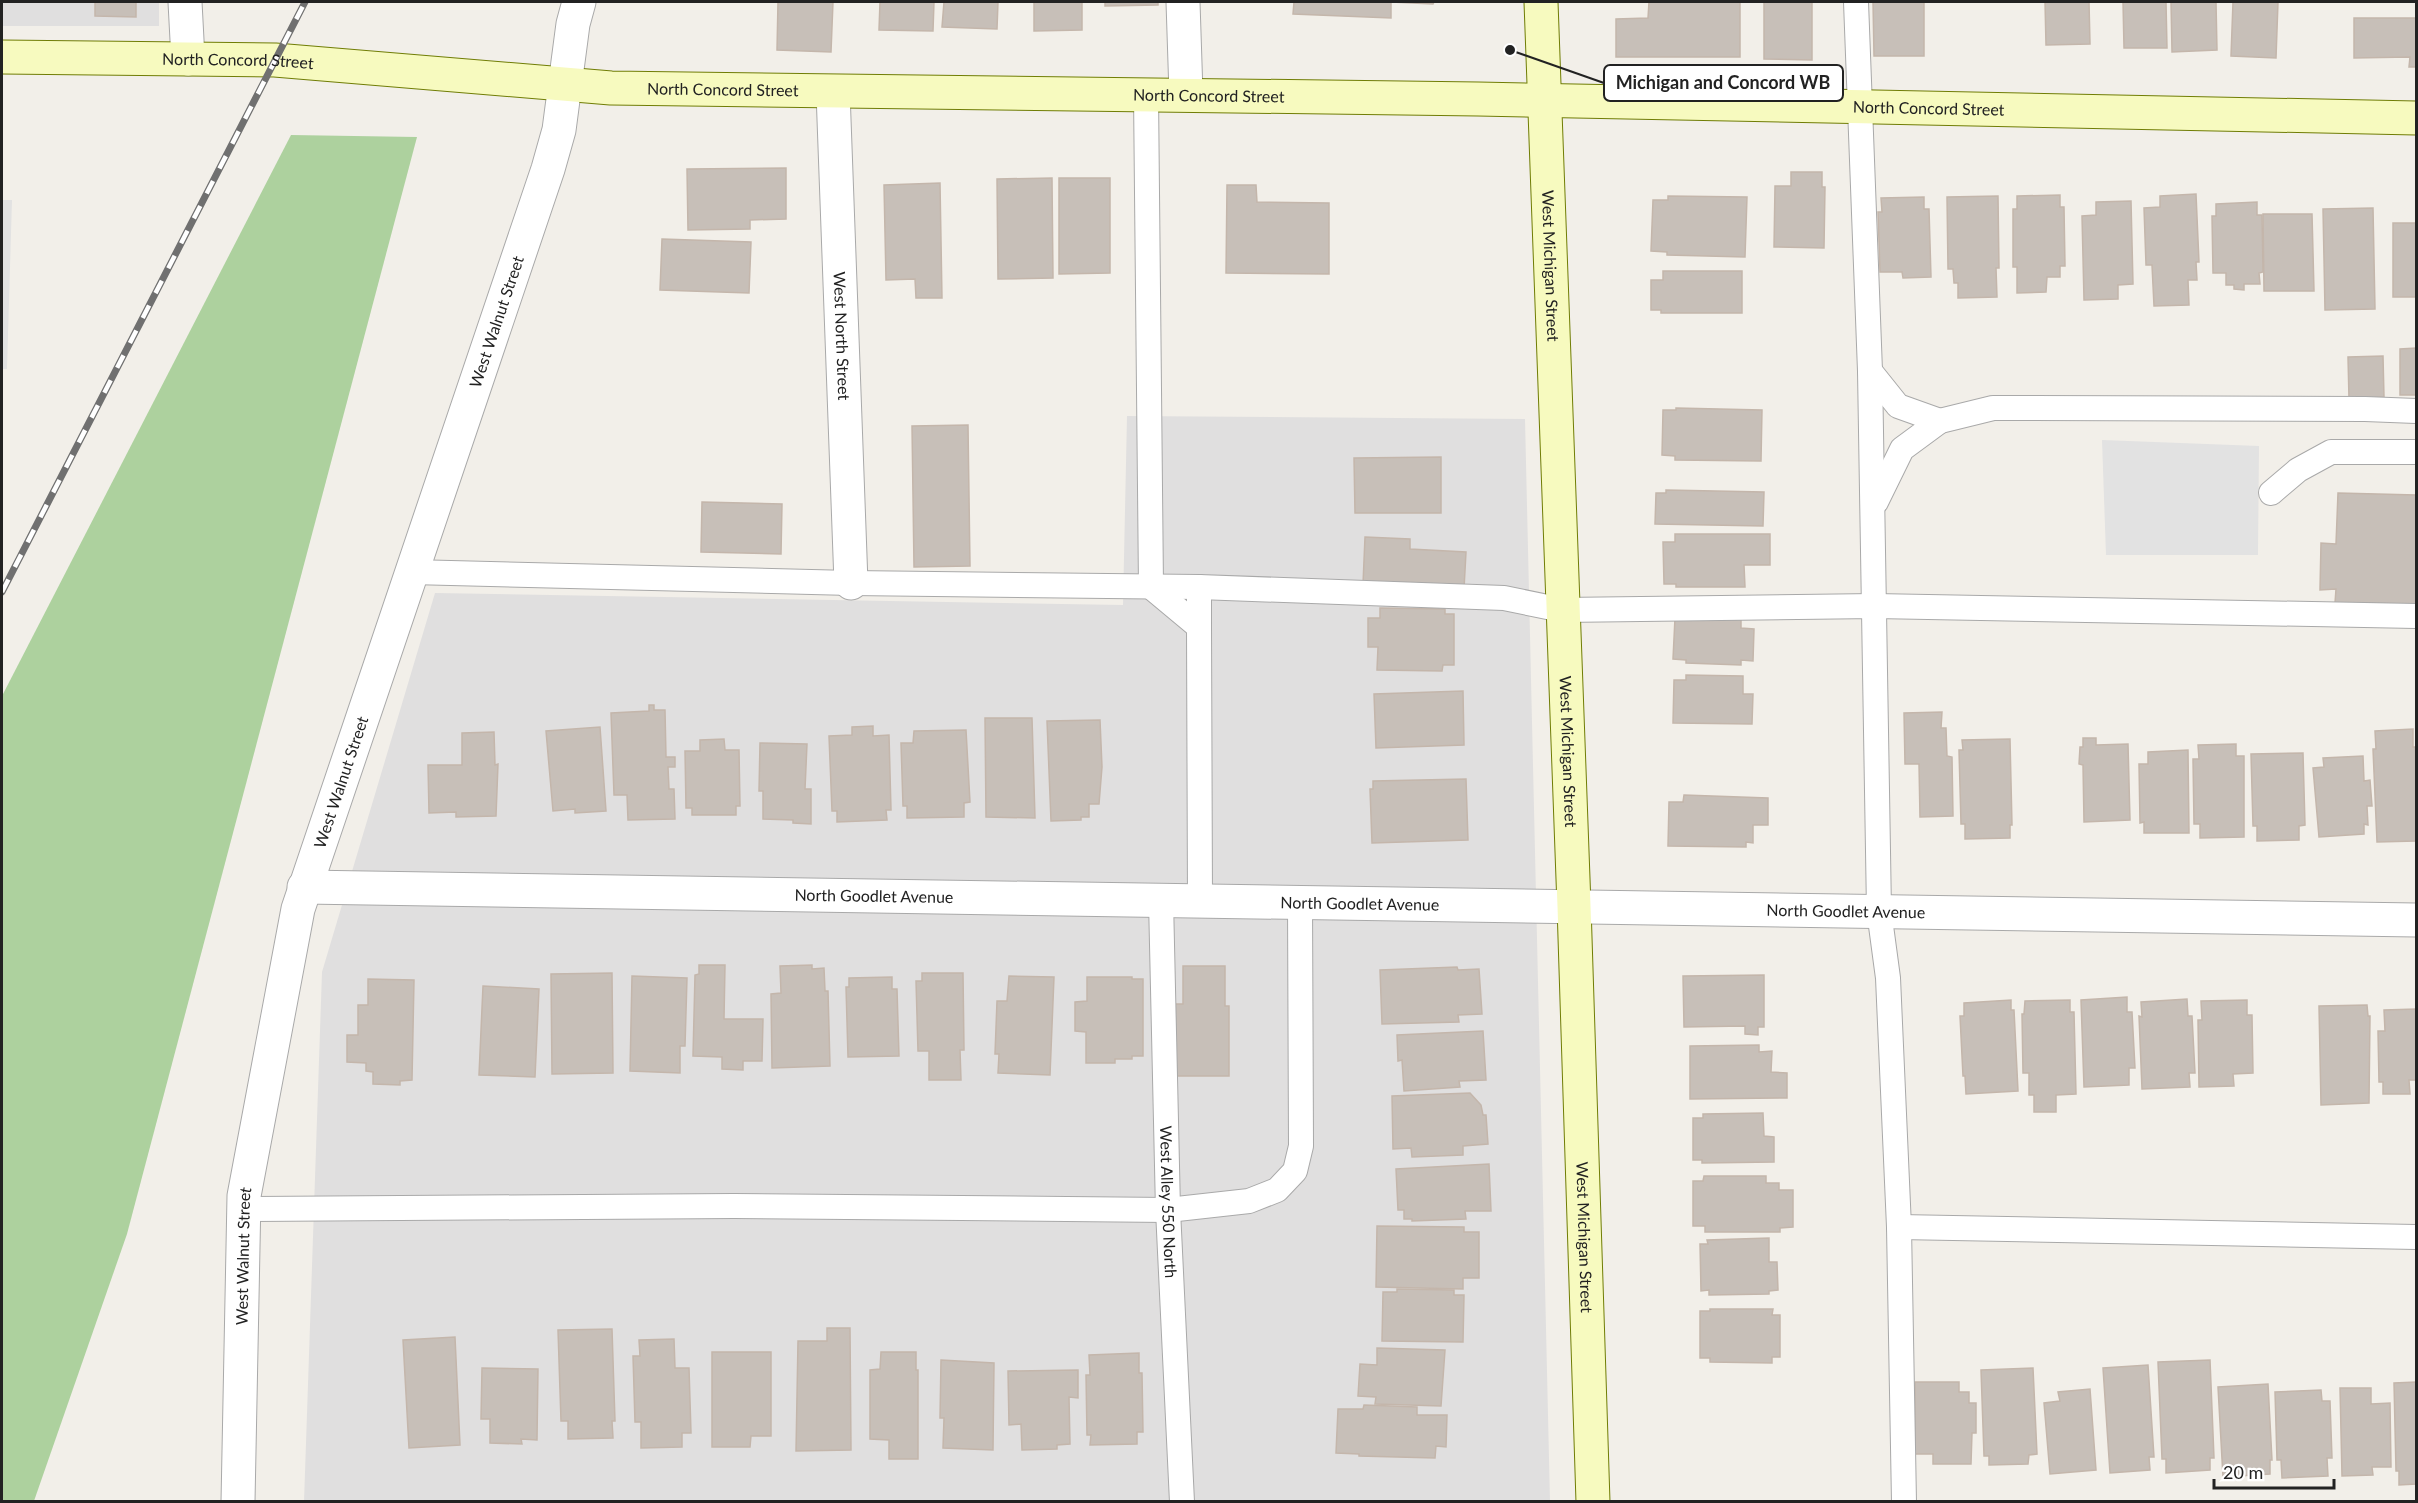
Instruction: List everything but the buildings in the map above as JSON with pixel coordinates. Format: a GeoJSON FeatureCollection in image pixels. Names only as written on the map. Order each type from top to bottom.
{"type":"FeatureCollection","features":[{"type":"Feature","properties":{"kind":"main road","name":"West Michigan Street"},"geometry":{"type":"LineString","coordinates":[[1541,2],[1593,1502]]}},
{"type":"Feature","properties":{"kind":"main road","name":"North Concord Street"},"geometry":{"type":"LineString","coordinates":[[2,57],[302,62],[566,85],[833,92],[1186,94],[2416,118]]}},
{"type":"Feature","properties":{"kind":"street"},"geometry":{"type":"LineString","coordinates":[[185,2],[188,59]]}},
{"type":"Feature","properties":{"kind":"street","name":"West Walnut Street"},"geometry":{"type":"LineString","coordinates":[[238,1502],[246,1184],[298,909],[548,169],[559,130],[573,24],[579,2]]}},
{"type":"Feature","properties":{"kind":"street"},"geometry":{"type":"LineString","coordinates":[[1183,2],[1186,94]]}},
{"type":"Feature","properties":{"kind":"street","name":"West North Street"},"geometry":{"type":"LineString","coordinates":[[833,92],[851,583]]}},
{"type":"Feature","properties":{"kind":"street","name":"North Goodlet Avenue"},"geometry":{"type":"LineString","coordinates":[[304,887],[2416,920]]}},
{"type":"Feature","properties":{"kind":"lane"},"geometry":{"type":"LineString","coordinates":[[1856,2],[1870,372],[1879,911],[1888,978],[1899,1227],[1904,1502]]}},
{"type":"Feature","properties":{"kind":"lane"},"geometry":{"type":"LineString","coordinates":[[1146,94],[1151,587],[1199,627]]}},
{"type":"Feature","properties":{"kind":"lane"},"geometry":{"type":"LineString","coordinates":[[1870,372],[1898,406],[1940,421]]}},
{"type":"Feature","properties":{"kind":"lane"},"geometry":{"type":"LineString","coordinates":[[1873,507],[1902,449],[1940,421],[1993,408],[2416,411]]}},
{"type":"Feature","properties":{"kind":"lane"},"geometry":{"type":"LineString","coordinates":[[2271,493],[2298,471],[2331,452],[2416,452]]}},
{"type":"Feature","properties":{"kind":"lane"},"geometry":{"type":"LineString","coordinates":[[411,572],[851,583],[1199,587],[1504,598],[1562,610],[1875,606],[2416,616]]}},
{"type":"Feature","properties":{"kind":"lane"},"geometry":{"type":"LineString","coordinates":[[1199,587],[1200,901]]}},
{"type":"Feature","properties":{"kind":"lane","name":"West Alley 550 North"},"geometry":{"type":"LineString","coordinates":[[1161,900],[1168,1210],[1182,1502]]}},
{"type":"Feature","properties":{"kind":"lane"},"geometry":{"type":"LineString","coordinates":[[244,1209],[746,1206],[1168,1210],[1249,1200],[1277,1190],[1295,1171],[1301,1146],[1300,902]]}},
{"type":"Feature","properties":{"kind":"lane"},"geometry":{"type":"LineString","coordinates":[[1899,1227],[2416,1237]]}},
{"type":"Feature","properties":{"kind":"shaded area"},"geometry":{"type":"Polygon","coordinates":[[[2,2],[159,2],[159,26],[2,26],[2,2]]]}},
{"type":"Feature","properties":{"kind":"shaded area"},"geometry":{"type":"Polygon","coordinates":[[[2,200],[12,200],[7,369],[2,369],[2,200]]]}},
{"type":"Feature","properties":{"kind":"shaded area"},"geometry":{"type":"Polygon","coordinates":[[[1127,416],[1525,419],[1550,1501],[304,1502],[322,972],[435,593],[1123,605],[1127,416]]]}},
{"type":"Feature","properties":{"kind":"shaded area"},"geometry":{"type":"Polygon","coordinates":[[[2102,440],[2259,446],[2258,555],[2106,555],[2102,440]]]}},
{"type":"Feature","properties":{"kind":"green space"},"geometry":{"type":"Polygon","coordinates":[[[291,135],[417,137],[127,1234],[34,1501],[2,1501],[2,696],[291,135]]]}},
{"type":"Feature","properties":{"kind":"railway"},"geometry":{"type":"LineString","coordinates":[[2,592],[305,2]]}},
{"type":"Feature","properties":{"kind":"place","name":"Michigan and Concord WB"},"geometry":{"type":"Point","coordinates":[1510,50]}}]}
